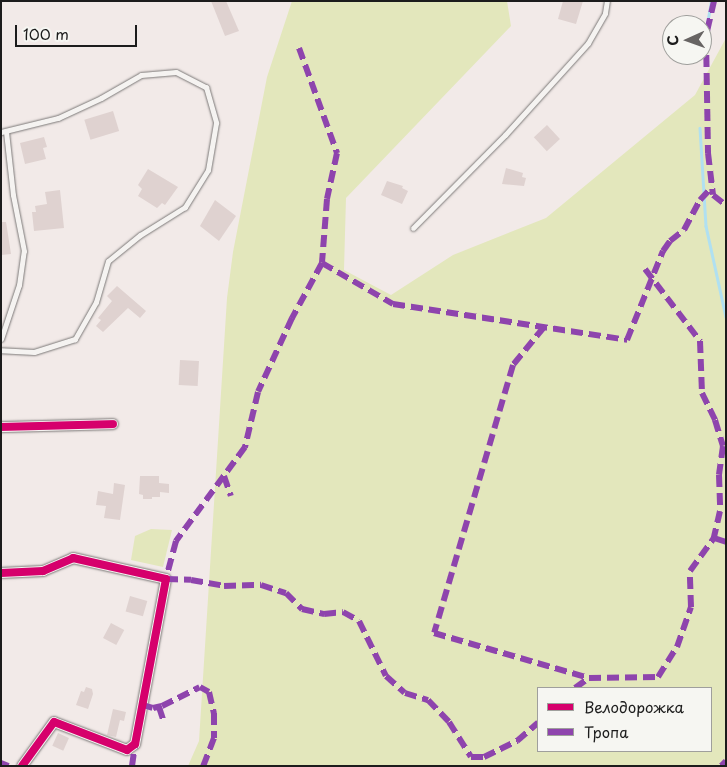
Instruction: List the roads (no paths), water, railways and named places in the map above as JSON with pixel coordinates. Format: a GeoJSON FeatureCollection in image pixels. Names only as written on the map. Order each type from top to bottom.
{"type":"FeatureCollection","features":[{"type":"Feature","properties":{"kind":"street"},"geometry":{"type":"LineString","coordinates":[[1,427],[113,424]]}},
{"type":"Feature","properties":{"kind":"street"},"geometry":{"type":"LineString","coordinates":[[1,573],[43,571],[73,558],[166,579],[135,744],[127,750],[54,722],[22,766]]}},
{"type":"Feature","properties":{"kind":"lane"},"geometry":{"type":"LineString","coordinates":[[413,228],[505,135],[588,44],[605,13],[607,1]]}},
{"type":"Feature","properties":{"kind":"lane"},"geometry":{"type":"LineString","coordinates":[[1,339],[19,285],[24,251],[13,195],[4,132],[58,118],[101,98],[140,75],[176,72],[206,87],[216,123],[208,170],[185,207],[140,236],[108,261],[96,302],[76,339],[34,352],[1,350]]}},
{"type":"Feature","properties":{"kind":"waterway"},"geometry":{"type":"LineString","coordinates":[[709,15],[711,1]]}},
{"type":"Feature","properties":{"kind":"waterway"},"geometry":{"type":"LineString","coordinates":[[700,128],[706,226],[726,317]]}}]}
